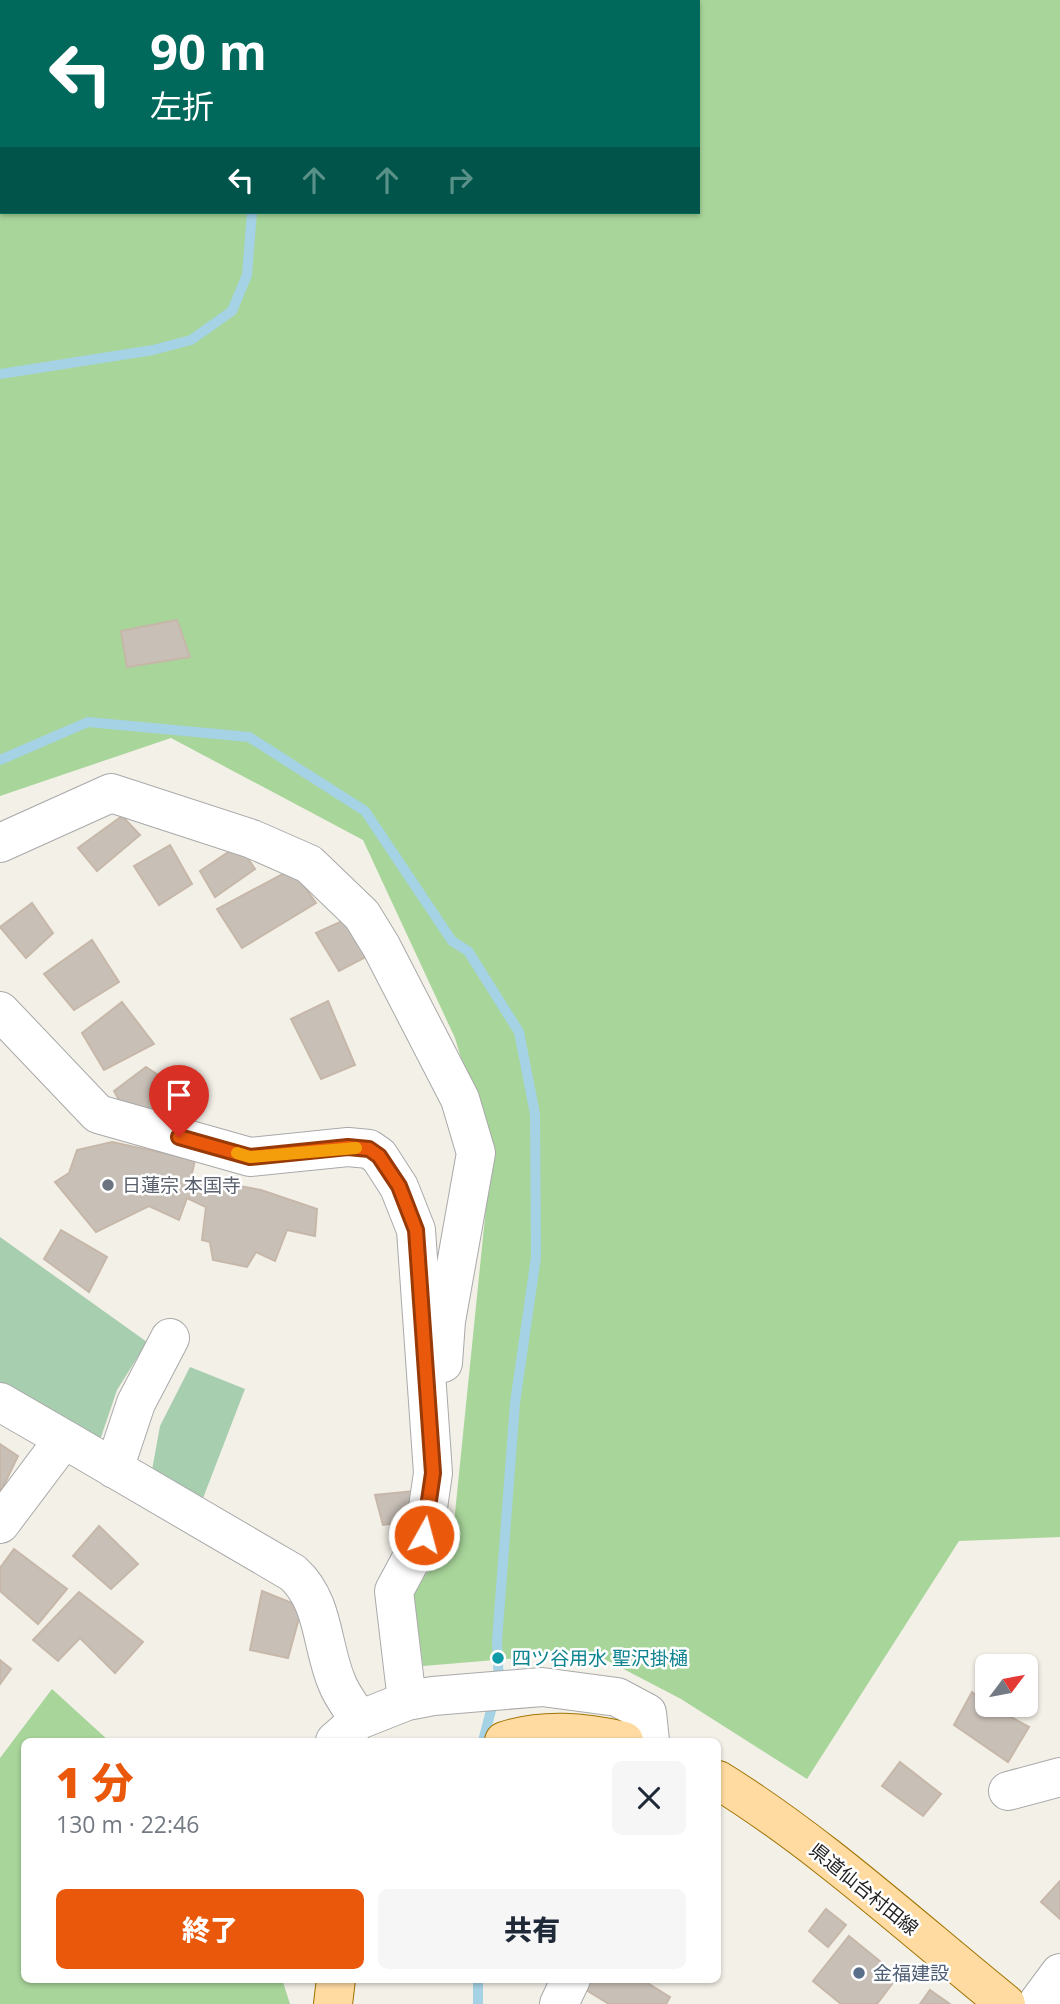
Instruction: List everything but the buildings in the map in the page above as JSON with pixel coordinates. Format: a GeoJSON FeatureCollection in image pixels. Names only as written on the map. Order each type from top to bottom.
{"type":"FeatureCollection","features":[{"type":"Feature","properties":{"kind":"main road"},"geometry":{"type":"LineString","coordinates":[[519,1738],[550,1732],[607,1737]]}},
{"type":"Feature","properties":{"kind":"main road","name":"県道仙台村田線"},"geometry":{"type":"LineString","coordinates":[[721,1782],[821,1854],[1006,2004]]}},
{"type":"Feature","properties":{"kind":"main road"},"geometry":{"type":"LineString","coordinates":[[333,2004],[336,1983]]}},
{"type":"Feature","properties":{"kind":"street"},"geometry":{"type":"LineString","coordinates":[[0,843],[111,793],[252,839],[309,864],[362,915],[382,946],[460,1099],[476,1153],[446,1321],[433,1473],[424,1535],[394,1591],[420,1698]]}},
{"type":"Feature","properties":{"kind":"street"},"geometry":{"type":"LineString","coordinates":[[0,1011],[99,1114],[250,1157],[348,1147],[369,1149],[379,1156],[399,1186],[416,1230],[433,1473]]}},
{"type":"Feature","properties":{"kind":"street"},"geometry":{"type":"LineString","coordinates":[[114,1468],[136,1403],[170,1338]]}},
{"type":"Feature","properties":{"kind":"street"},"geometry":{"type":"LineString","coordinates":[[0,1402],[293,1573],[305,1584],[316,1605],[347,1731],[420,1698],[542,1688],[617,1697],[646,1713],[650,1738]]}},
{"type":"Feature","properties":{"kind":"street"},"geometry":{"type":"LineString","coordinates":[[0,1524],[64,1439]]}},
{"type":"Feature","properties":{"kind":"street"},"geometry":{"type":"LineString","coordinates":[[1008,1791],[1060,1777]]}},
{"type":"Feature","properties":{"kind":"street"},"geometry":{"type":"LineString","coordinates":[[1037,2004],[1060,1973]]}},
{"type":"Feature","properties":{"kind":"street"},"geometry":{"type":"LineString","coordinates":[[317,1983],[326,2004]]}},
{"type":"Feature","properties":{"kind":"street"},"geometry":{"type":"LineString","coordinates":[[559,2004],[569,1983]]}},
{"type":"Feature","properties":{"kind":"green space"},"geometry":{"type":"Polygon","coordinates":[[[700,0],[1060,0],[1060,1537],[959,1541],[807,1779],[681,1699],[591,1652],[423,1666],[413,1594],[453,1533],[491,1158],[455,1038],[363,840],[171,738],[0,796],[0,214],[700,214],[700,0]]]}},
{"type":"Feature","properties":{"kind":"green space"},"geometry":{"type":"Polygon","coordinates":[[[0,1237],[147,1342],[117,1390],[99,1443],[0,1391],[0,1237]]]}},
{"type":"Feature","properties":{"kind":"green space"},"geometry":{"type":"Polygon","coordinates":[[[190,1367],[245,1389],[200,1506],[150,1481],[160,1426],[190,1367]]]}},
{"type":"Feature","properties":{"kind":"green space"},"geometry":{"type":"Polygon","coordinates":[[[52,1689],[106,1738],[21,1738],[21,1983],[283,1983],[290,2004],[0,2004],[0,1758],[52,1689]]]}},
{"type":"Feature","properties":{"kind":"waterway"},"geometry":{"type":"LineString","coordinates":[[0,374],[153,350],[191,340],[232,311],[247,275],[252,214]]}},
{"type":"Feature","properties":{"kind":"waterway"},"geometry":{"type":"LineString","coordinates":[[0,760],[88,722],[249,737],[365,811],[452,941],[468,951],[519,1032],[535,1114],[536,1257],[515,1403],[497,1641],[499,1685]]}},
{"type":"Feature","properties":{"kind":"waterway"},"geometry":{"type":"LineString","coordinates":[[484,1738],[494,1699]]}},
{"type":"Feature","properties":{"kind":"waterway"},"geometry":{"type":"LineString","coordinates":[[478,1983],[478,2004]]}},
{"type":"Feature","properties":{"kind":"slow traffic"},"geometry":{"type":"LineString","coordinates":[[237,1153],[250,1157],[356,1148]]}},
{"type":"Feature","properties":{"kind":"place","name":"日蓮宗 本国寺"},"geometry":{"type":"Point","coordinates":[108,1185]}},
{"type":"Feature","properties":{"kind":"place","name":"四ツ谷用水 聖沢掛樋"},"geometry":{"type":"Point","coordinates":[498,1658]}},
{"type":"Feature","properties":{"kind":"place","name":"金福建設"},"geometry":{"type":"Point","coordinates":[859,1973]}},
{"type":"Feature","properties":{"kind":"route"},"geometry":{"type":"LineString","coordinates":[[179,1137],[250,1157],[348,1147],[369,1149],[379,1156],[399,1186],[416,1230],[433,1473],[424,1535]]}}]}
